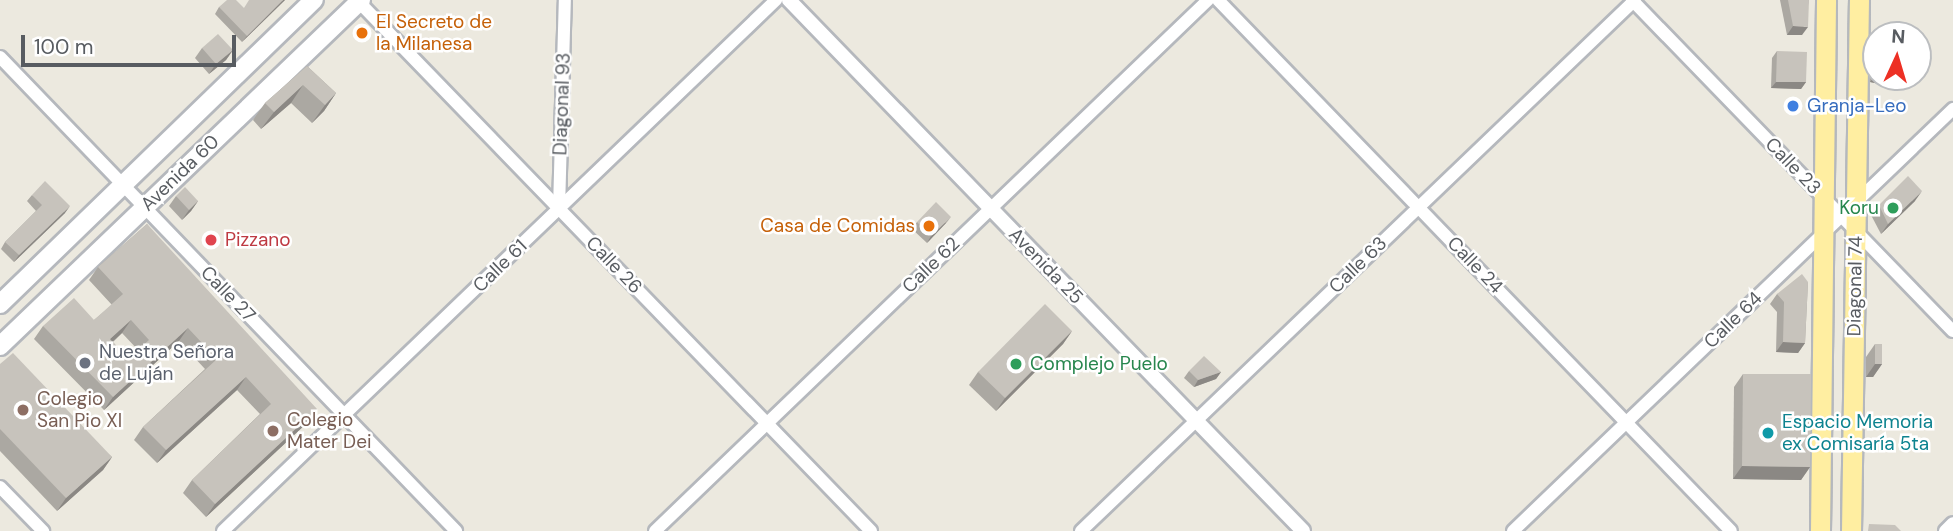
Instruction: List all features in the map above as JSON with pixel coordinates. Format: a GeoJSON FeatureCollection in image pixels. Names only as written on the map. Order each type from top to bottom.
{"type":"FeatureCollection","features":[{"type":"Feature","properties":{"kind":"main road","name":"Avenida 60"},"geometry":{"type":"LineString","coordinates":[[0,304],[314,0]]}},
{"type":"Feature","properties":{"kind":"main road","name":"Diagonal 74"},"geometry":{"type":"LineString","coordinates":[[1820,531],[1826,0]]}},
{"type":"Feature","properties":{"kind":"main road","name":"Diagonal 74"},"geometry":{"type":"LineString","coordinates":[[1851,531],[1851,216],[1859,0]]}},
{"type":"Feature","properties":{"kind":"main road","name":"Avenida 60"},"geometry":{"type":"LineString","coordinates":[[0,346],[359,1]]}},
{"type":"Feature","properties":{"kind":"street","name":"Diagonal 93"},"geometry":{"type":"LineString","coordinates":[[559,209],[565,0]]}},
{"type":"Feature","properties":{"kind":"street","name":"Calle 61"},"geometry":{"type":"LineString","coordinates":[[223,531],[776,0]]}},
{"type":"Feature","properties":{"kind":"street","name":"Avenida 25"},"geometry":{"type":"LineString","coordinates":[[789,0],[1303,531]]}},
{"type":"Feature","properties":{"kind":"street","name":"Calle 62"},"geometry":{"type":"LineString","coordinates":[[654,531],[1208,0]]}},
{"type":"Feature","properties":{"kind":"street","name":"Calle 24"},"geometry":{"type":"LineString","coordinates":[[1218,0],[1731,531]]}},
{"type":"Feature","properties":{"kind":"street","name":"Calle 63"},"geometry":{"type":"LineString","coordinates":[[1081,531],[1634,0]]}},
{"type":"Feature","properties":{"kind":"street","name":"Calle 23"},"geometry":{"type":"LineString","coordinates":[[1634,0],[1824,198],[1851,216],[1953,331]]}},
{"type":"Feature","properties":{"kind":"street","name":"Calle 26"},"geometry":{"type":"LineString","coordinates":[[359,1],[871,531]]}},
{"type":"Feature","properties":{"kind":"street","name":"Calle 27"},"geometry":{"type":"LineString","coordinates":[[0,57],[456,531]]}},
{"type":"Feature","properties":{"kind":"street","name":"Calle 64"},"geometry":{"type":"LineString","coordinates":[[1513,531],[1823,234],[1851,216],[1953,110]]}},
{"type":"Feature","properties":{"kind":"street"},"geometry":{"type":"LineString","coordinates":[[0,487],[43,531]]}},
{"type":"Feature","properties":{"kind":"street"},"geometry":{"type":"LineString","coordinates":[[1945,531],[1953,523]]}},
{"type":"Feature","properties":{"kind":"building"},"geometry":{"type":"Polygon","coordinates":[[[227,0],[236,0],[244,8],[249,0],[283,0],[247,36],[219,7],[227,0]]]}},
{"type":"Feature","properties":{"kind":"building"},"geometry":{"type":"Polygon","coordinates":[[[1788,0],[1809,0],[1808,27],[1793,26],[1788,0]]]}},
{"type":"Feature","properties":{"kind":"building"},"geometry":{"type":"Polygon","coordinates":[[[218,34],[233,50],[216,64],[202,48],[218,34]]]}},
{"type":"Feature","properties":{"kind":"building"},"geometry":{"type":"Polygon","coordinates":[[[1777,51],[1807,52],[1806,82],[1776,82],[1777,51]]]}},
{"type":"Feature","properties":{"kind":"building"},"geometry":{"type":"Polygon","coordinates":[[[307,66],[336,93],[325,105],[303,85],[274,112],[265,103],[307,66]]]}},
{"type":"Feature","properties":{"kind":"building","name":"Koru"},"geometry":{"type":"Polygon","coordinates":[[[1908,176],[1922,191],[1888,224],[1879,205],[1908,176]]]}},
{"type":"Feature","properties":{"kind":"building"},"geometry":{"type":"Polygon","coordinates":[[[45,181],[70,206],[19,255],[5,242],[42,205],[32,195],[45,181]]]}},
{"type":"Feature","properties":{"kind":"building"},"geometry":{"type":"Polygon","coordinates":[[[185,187],[198,201],[189,210],[176,196],[185,187]]]}},
{"type":"Feature","properties":{"kind":"building","name":"Casa de Comidas"},"geometry":{"type":"Polygon","coordinates":[[[936,202],[951,217],[931,236],[917,222],[936,202]]]}},
{"type":"Feature","properties":{"kind":"building"},"geometry":{"type":"Polygon","coordinates":[[[147,224],[317,409],[215,504],[192,480],[271,404],[246,377],[166,450],[143,427],[217,359],[188,328],[113,397],[43,326],[74,298],[94,320],[123,294],[98,267],[147,224]],[[131,320],[110,339],[128,359],[149,340],[131,320]]]}},
{"type":"Feature","properties":{"kind":"building"},"geometry":{"type":"Polygon","coordinates":[[[1802,274],[1808,282],[1805,343],[1783,342],[1784,302],[1777,294],[1802,274]]]}},
{"type":"Feature","properties":{"kind":"building","name":"Complejo Puelo"},"geometry":{"type":"Polygon","coordinates":[[[1045,304],[1072,331],[1005,398],[978,372],[1045,304]]]}},
{"type":"Feature","properties":{"kind":"building"},"geometry":{"type":"Polygon","coordinates":[[[1875,344],[1882,344],[1882,364],[1875,364],[1875,344]]]}},
{"type":"Feature","properties":{"kind":"building","name":"Colegio San Pio XI"},"geometry":{"type":"Polygon","coordinates":[[[13,353],[112,457],[66,498],[0,429],[0,364],[13,353]]]}},
{"type":"Feature","properties":{"kind":"building"},"geometry":{"type":"Polygon","coordinates":[[[1204,356],[1221,372],[1198,380],[1189,371],[1204,356]]]}},
{"type":"Feature","properties":{"kind":"building","name":"Espacio Memoria ex Comisaría 5ta"},"geometry":{"type":"Polygon","coordinates":[[[1743,374],[1811,374],[1810,467],[1742,466],[1743,374]]]}},
{"type":"Feature","properties":{"kind":"building"},"geometry":{"type":"Polygon","coordinates":[[[1869,524],[1895,525],[1901,531],[1868,531],[1869,524]]]}},
{"type":"Feature","properties":{"kind":"place","name":"El Secreto de la Milanesa"},"geometry":{"type":"Point","coordinates":[362,33]}},
{"type":"Feature","properties":{"kind":"place","name":"Granja-Leo"},"geometry":{"type":"Point","coordinates":[1793,106]}},
{"type":"Feature","properties":{"kind":"place","name":"Koru"},"geometry":{"type":"Point","coordinates":[1893,208]}},
{"type":"Feature","properties":{"kind":"place","name":"Casa de Comidas"},"geometry":{"type":"Point","coordinates":[929,226]}},
{"type":"Feature","properties":{"kind":"place","name":"Pizzano"},"geometry":{"type":"Point","coordinates":[211,240]}},
{"type":"Feature","properties":{"kind":"place","name":"Nuestra Señora de Luján"},"geometry":{"type":"Point","coordinates":[85,363]}},
{"type":"Feature","properties":{"kind":"place","name":"Complejo Puelo"},"geometry":{"type":"Point","coordinates":[1016,364]}},
{"type":"Feature","properties":{"kind":"place","name":"Colegio San Pio XI"},"geometry":{"type":"Point","coordinates":[23,410]}},
{"type":"Feature","properties":{"kind":"place","name":"Colegio Mater Dei"},"geometry":{"type":"Point","coordinates":[273,431]}},
{"type":"Feature","properties":{"kind":"place","name":"Espacio Memoria ex Comisaría 5ta"},"geometry":{"type":"Point","coordinates":[1768,433]}}]}
